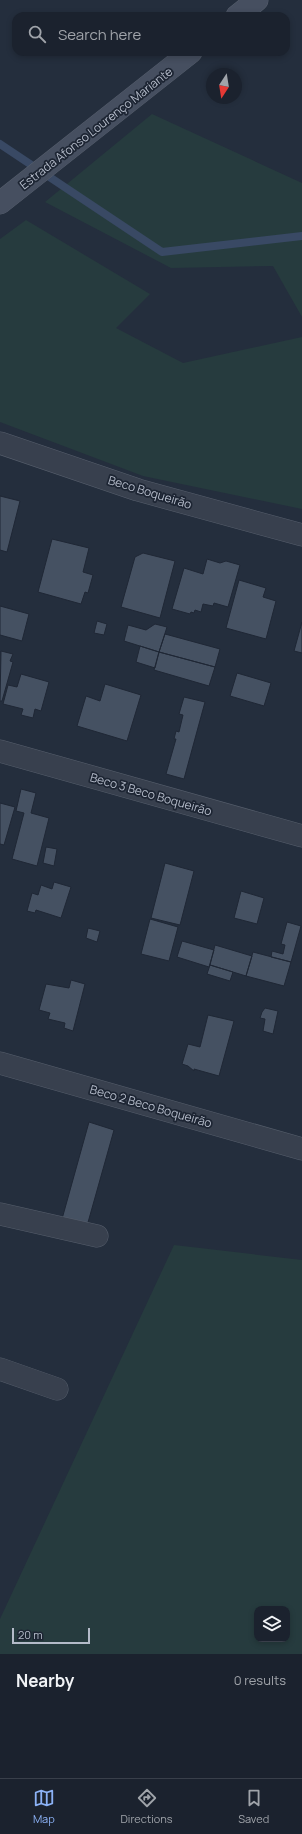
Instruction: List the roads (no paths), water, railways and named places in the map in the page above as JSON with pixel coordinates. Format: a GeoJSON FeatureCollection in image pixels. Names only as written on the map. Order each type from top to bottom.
{"type":"FeatureCollection","features":[{"type":"Feature","properties":{"kind":"main road"},"geometry":{"type":"LineString","coordinates":[[242,12],[257,0]]}},
{"type":"Feature","properties":{"kind":"main road","name":"Estrada Afonso Lourenço Mariante"},"geometry":{"type":"LineString","coordinates":[[0,202],[23,186],[186,56]]}},
{"type":"Feature","properties":{"kind":"street","name":"Beco Boqueirão"},"geometry":{"type":"LineString","coordinates":[[0,443],[138,490],[302,535]]}},
{"type":"Feature","properties":{"kind":"street","name":"Beco 3 Beco Boqueirão"},"geometry":{"type":"LineString","coordinates":[[0,751],[302,836]]}},
{"type":"Feature","properties":{"kind":"street","name":"Beco 2 Beco Boqueirão"},"geometry":{"type":"LineString","coordinates":[[0,1063],[302,1149]]}},
{"type":"Feature","properties":{"kind":"street"},"geometry":{"type":"LineString","coordinates":[[0,1214],[98,1236]]}},
{"type":"Feature","properties":{"kind":"street"},"geometry":{"type":"LineString","coordinates":[[0,1369],[57,1389]]}},
{"type":"Feature","properties":{"kind":"waterway"},"geometry":{"type":"LineString","coordinates":[[0,144],[162,252],[302,236]]}}]}
